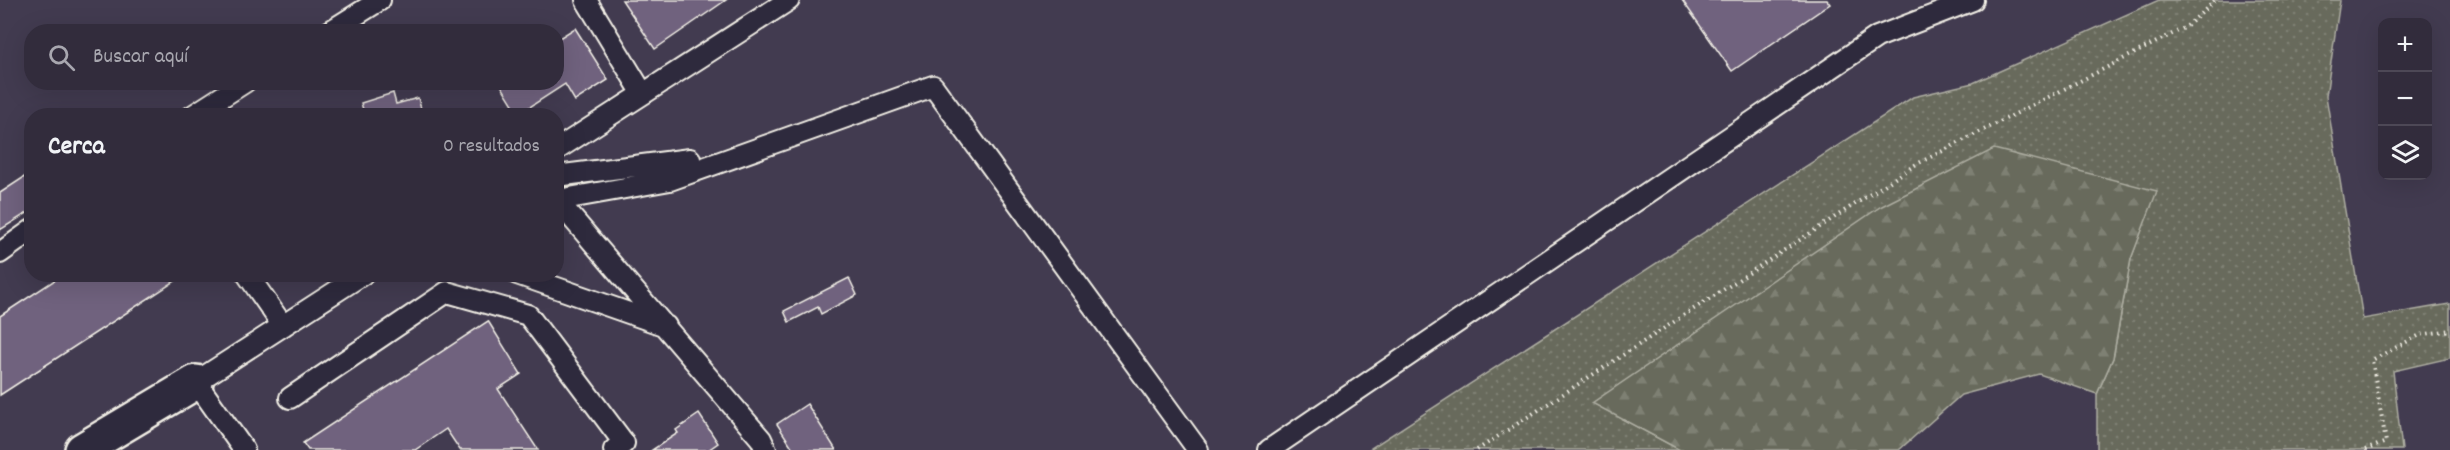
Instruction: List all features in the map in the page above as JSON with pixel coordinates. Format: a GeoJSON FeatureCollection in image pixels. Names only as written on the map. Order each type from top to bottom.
{"type":"FeatureCollection","features":[{"type":"Feature","properties":{"kind":"street"},"geometry":{"type":"LineString","coordinates":[[88,448],[196,382]]}},
{"type":"Feature","properties":{"kind":"lane"},"geometry":{"type":"LineString","coordinates":[[342,24],[380,0]]}},
{"type":"Feature","properties":{"kind":"lane"},"geometry":{"type":"LineString","coordinates":[[586,0],[643,94]]}},
{"type":"Feature","properties":{"kind":"lane"},"geometry":{"type":"LineString","coordinates":[[564,145],[789,0]]}},
{"type":"Feature","properties":{"kind":"lane"},"geometry":{"type":"LineString","coordinates":[[1269,450],[1877,38],[1973,0]]}},
{"type":"Feature","properties":{"kind":"lane"},"geometry":{"type":"LineString","coordinates":[[564,198],[670,180],[933,86],[1198,450]]}},
{"type":"Feature","properties":{"kind":"lane"},"geometry":{"type":"LineString","coordinates":[[204,108],[233,90]]}},
{"type":"Feature","properties":{"kind":"lane"},"geometry":{"type":"LineString","coordinates":[[564,175],[690,159]]}},
{"type":"Feature","properties":{"kind":"lane"},"geometry":{"type":"LineString","coordinates":[[564,207],[761,439],[766,450]]}},
{"type":"Feature","properties":{"kind":"lane"},"geometry":{"type":"LineString","coordinates":[[0,253],[24,236]]}},
{"type":"Feature","properties":{"kind":"lane"},"geometry":{"type":"LineString","coordinates":[[253,282],[283,326]]}},
{"type":"Feature","properties":{"kind":"lane"},"geometry":{"type":"LineString","coordinates":[[244,450],[196,382],[351,282]]}},
{"type":"Feature","properties":{"kind":"lane"},"geometry":{"type":"LineString","coordinates":[[540,282],[666,326]]}},
{"type":"Feature","properties":{"kind":"lane"},"geometry":{"type":"LineString","coordinates":[[290,398],[447,292],[528,315],[624,443],[614,450]]}},
{"type":"Feature","properties":{"kind":"path"},"geometry":{"type":"LineString","coordinates":[[1477,450],[1915,165],[2186,27],[2216,0]]}},
{"type":"Feature","properties":{"kind":"path"},"geometry":{"type":"LineString","coordinates":[[2365,450],[2386,442],[2372,360],[2420,335],[2450,330]]}},
{"type":"Feature","properties":{"kind":"green space"},"geometry":{"type":"Polygon","coordinates":[[[2159,0],[2340,0],[2326,96],[2363,319],[2450,304],[2450,358],[2393,371],[2402,450],[2097,450],[2097,394],[2113,358],[2131,259],[2156,191],[1593,403],[1680,450],[1368,450],[1913,97],[1973,83],[2159,0]]]}},
{"type":"Feature","properties":{"kind":"green space"},"geometry":{"type":"Polygon","coordinates":[[[1994,149],[2157,191],[2131,259],[2113,358],[2097,394],[2039,374],[1961,395],[1899,450],[1680,450],[1592,403],[1880,207],[1994,149]]]}},
{"type":"Feature","properties":{"kind":"building"},"geometry":{"type":"Polygon","coordinates":[[[622,0],[726,0],[655,49],[622,0]]]}},
{"type":"Feature","properties":{"kind":"building"},"geometry":{"type":"Polygon","coordinates":[[[1682,0],[1827,0],[1830,4],[1732,71],[1682,0]]]}},
{"type":"Feature","properties":{"kind":"building"},"geometry":{"type":"Polygon","coordinates":[[[575,28],[608,80],[575,101],[564,85],[564,35],[575,28]]]}},
{"type":"Feature","properties":{"kind":"building"},"geometry":{"type":"Polygon","coordinates":[[[504,90],[556,90],[528,108],[515,108],[504,90]]]}},
{"type":"Feature","properties":{"kind":"building"},"geometry":{"type":"Polygon","coordinates":[[[393,93],[396,104],[418,98],[421,108],[363,108],[361,103],[393,93]]]}},
{"type":"Feature","properties":{"kind":"building"},"geometry":{"type":"Polygon","coordinates":[[[24,177],[24,215],[0,230],[0,193],[24,177]]]}},
{"type":"Feature","properties":{"kind":"building"},"geometry":{"type":"Polygon","coordinates":[[[849,278],[857,295],[821,314],[818,307],[789,322],[784,311],[849,278]]]}},
{"type":"Feature","properties":{"kind":"building"},"geometry":{"type":"Polygon","coordinates":[[[52,282],[174,282],[0,395],[0,316],[52,282]]]}},
{"type":"Feature","properties":{"kind":"building"},"geometry":{"type":"Polygon","coordinates":[[[488,321],[521,374],[498,389],[538,450],[460,450],[446,429],[415,450],[308,450],[303,443],[488,321]]]}},
{"type":"Feature","properties":{"kind":"building"},"geometry":{"type":"Polygon","coordinates":[[[807,404],[836,450],[794,450],[777,424],[807,404]]]}},
{"type":"Feature","properties":{"kind":"building"},"geometry":{"type":"Polygon","coordinates":[[[699,414],[718,443],[708,450],[652,450],[678,433],[676,430],[699,414]]]}}]}
